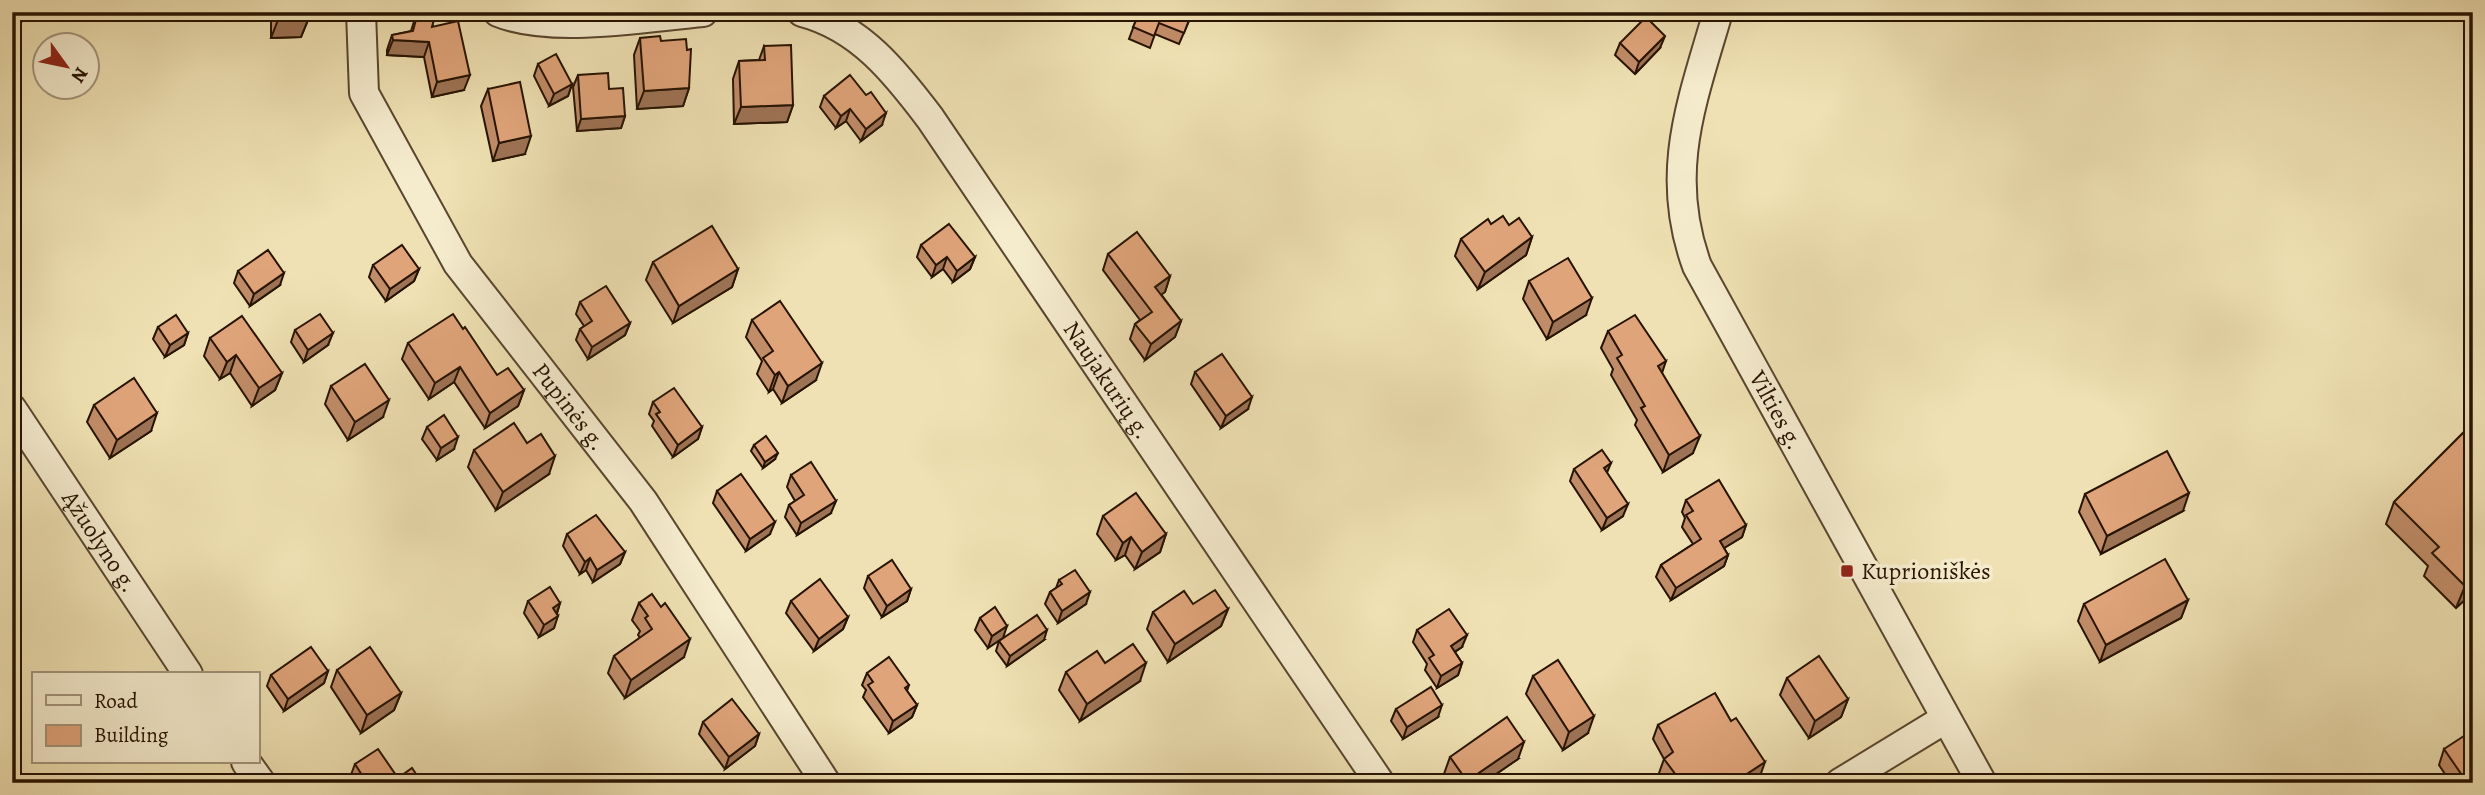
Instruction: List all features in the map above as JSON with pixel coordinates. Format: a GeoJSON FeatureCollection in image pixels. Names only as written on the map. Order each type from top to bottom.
{"type":"FeatureCollection","features":[{"type":"Feature","properties":{"kind":"street","name":"Pupinės g."},"geometry":{"type":"LineString","coordinates":[[360,12],[364,93],[458,264],[643,500],[826,783]]}},
{"type":"Feature","properties":{"kind":"street"},"geometry":{"type":"LineString","coordinates":[[498,12],[513,19],[560,23],[703,12]]}},
{"type":"Feature","properties":{"kind":"street","name":"Vilties g."},"geometry":{"type":"LineString","coordinates":[[1718,12],[1692,103],[1681,169],[1682,221],[1691,249],[1697,266],[1982,783]]}},
{"type":"Feature","properties":{"kind":"street","name":"Naujakurių g."},"geometry":{"type":"LineString","coordinates":[[814,14],[845,29],[892,67],[930,118],[1380,783]]}},
{"type":"Feature","properties":{"kind":"street","name":"Ąžuolyno g."},"geometry":{"type":"LineString","coordinates":[[12,409],[187,672]]}},
{"type":"Feature","properties":{"kind":"street"},"geometry":{"type":"LineString","coordinates":[[1840,783],[1945,719]]}},
{"type":"Feature","properties":{"kind":"street"},"geometry":{"type":"LineString","coordinates":[[247,764],[261,783]]}},
{"type":"Feature","properties":{"kind":"building"},"geometry":{"type":"Polygon","coordinates":[[[12,12],[24,12],[12,18],[12,12]]]}},
{"type":"Feature","properties":{"kind":"building"},"geometry":{"type":"Polygon","coordinates":[[[278,12],[308,12],[308,20],[278,20],[278,12]]]}},
{"type":"Feature","properties":{"kind":"building"},"geometry":{"type":"Polygon","coordinates":[[[418,12],[436,12],[432,27],[458,21],[470,75],[437,82],[429,42],[393,40],[392,35],[413,31],[418,12]]]}},
{"type":"Feature","properties":{"kind":"building"},"geometry":{"type":"Polygon","coordinates":[[[1140,12],[1158,20],[1161,12],[1192,12],[1184,33],[1159,23],[1154,36],[1133,27],[1140,12]]]}},
{"type":"Feature","properties":{"kind":"building"},"geometry":{"type":"Polygon","coordinates":[[[1646,17],[1665,36],[1639,62],[1620,43],[1646,17]]]}},
{"type":"Feature","properties":{"kind":"building"},"geometry":{"type":"Polygon","coordinates":[[[660,36],[661,41],[686,39],[687,50],[691,49],[689,88],[644,91],[640,38],[660,36]]]}},
{"type":"Feature","properties":{"kind":"building"},"geometry":{"type":"Polygon","coordinates":[[[791,45],[793,105],[741,107],[739,61],[765,60],[764,46],[791,45]]]}},
{"type":"Feature","properties":{"kind":"building"},"geometry":{"type":"Polygon","coordinates":[[[556,54],[572,84],[554,94],[538,64],[556,54]]]}},
{"type":"Feature","properties":{"kind":"building"},"geometry":{"type":"Polygon","coordinates":[[[608,73],[609,89],[623,88],[625,116],[581,119],[578,75],[608,73]]]}},
{"type":"Feature","properties":{"kind":"building"},"geometry":{"type":"Polygon","coordinates":[[[850,75],[866,95],[871,92],[886,113],[866,129],[850,109],[841,116],[824,96],[850,75]]]}},
{"type":"Feature","properties":{"kind":"building"},"geometry":{"type":"Polygon","coordinates":[[[520,82],[531,136],[499,143],[488,89],[520,82]]]}},
{"type":"Feature","properties":{"kind":"building"},"geometry":{"type":"Polygon","coordinates":[[[1503,216],[1509,225],[1519,218],[1532,237],[1485,272],[1461,239],[1488,219],[1491,224],[1503,216]]]}},
{"type":"Feature","properties":{"kind":"building"},"geometry":{"type":"Polygon","coordinates":[[[949,224],[975,257],[957,271],[947,257],[936,265],[921,245],[949,224]]]}},
{"type":"Feature","properties":{"kind":"building"},"geometry":{"type":"Polygon","coordinates":[[[712,226],[738,269],[679,306],[653,262],[712,226]]]}},
{"type":"Feature","properties":{"kind":"building"},"geometry":{"type":"Polygon","coordinates":[[[1137,232],[1170,276],[1155,287],[1181,321],[1151,344],[1135,324],[1152,312],[1108,254],[1137,232]]]}},
{"type":"Feature","properties":{"kind":"building"},"geometry":{"type":"Polygon","coordinates":[[[402,245],[419,269],[390,289],[373,265],[402,245]]]}},
{"type":"Feature","properties":{"kind":"building"},"geometry":{"type":"Polygon","coordinates":[[[268,250],[284,273],[254,294],[238,271],[268,250]]]}},
{"type":"Feature","properties":{"kind":"building"},"geometry":{"type":"Polygon","coordinates":[[[1568,258],[1592,298],[1553,322],[1529,281],[1568,258]]]}},
{"type":"Feature","properties":{"kind":"building"},"geometry":{"type":"Polygon","coordinates":[[[606,286],[630,323],[592,347],[580,329],[592,321],[580,302],[606,286]]]}},
{"type":"Feature","properties":{"kind":"building"},"geometry":{"type":"Polygon","coordinates":[[[780,301],[822,363],[788,386],[779,372],[775,375],[763,358],[773,351],[752,320],[780,301]]]}},
{"type":"Feature","properties":{"kind":"building"},"geometry":{"type":"Polygon","coordinates":[[[320,314],[333,333],[308,350],[295,330],[320,314]]]}},
{"type":"Feature","properties":{"kind":"building"},"geometry":{"type":"Polygon","coordinates":[[[453,314],[463,329],[465,327],[497,375],[508,368],[524,390],[490,413],[460,367],[435,383],[408,343],[453,314]]]}},
{"type":"Feature","properties":{"kind":"building"},"geometry":{"type":"Polygon","coordinates":[[[176,315],[188,333],[170,345],[158,327],[176,315]]]}},
{"type":"Feature","properties":{"kind":"building"},"geometry":{"type":"Polygon","coordinates":[[[1635,315],[1666,361],[1658,366],[1700,436],[1669,455],[1641,408],[1645,406],[1617,358],[1622,355],[1608,331],[1635,315]]]}},
{"type":"Feature","properties":{"kind":"building"},"geometry":{"type":"Polygon","coordinates":[[[242,316],[282,373],[259,388],[236,355],[227,362],[210,338],[242,316]]]}},
{"type":"Feature","properties":{"kind":"building"},"geometry":{"type":"Polygon","coordinates":[[[1222,354],[1252,397],[1226,416],[1195,372],[1222,354]]]}},
{"type":"Feature","properties":{"kind":"building"},"geometry":{"type":"Polygon","coordinates":[[[365,364],[389,400],[355,422],[331,386],[365,364]]]}},
{"type":"Feature","properties":{"kind":"building"},"geometry":{"type":"Polygon","coordinates":[[[134,378],[157,413],[117,440],[94,405],[134,378]]]}},
{"type":"Feature","properties":{"kind":"building"},"geometry":{"type":"Polygon","coordinates":[[[674,388],[702,427],[678,445],[656,414],[660,412],[653,402],[674,388]]]}},
{"type":"Feature","properties":{"kind":"building"},"geometry":{"type":"Polygon","coordinates":[[[444,415],[458,437],[441,448],[427,427],[444,415]]]}},
{"type":"Feature","properties":{"kind":"building"},"geometry":{"type":"Polygon","coordinates":[[[514,423],[527,443],[541,434],[555,456],[503,492],[474,450],[514,423]]]}},
{"type":"Feature","properties":{"kind":"building"},"geometry":{"type":"Polygon","coordinates":[[[2473,423],[2473,578],[2465,586],[2432,553],[2439,547],[2394,502],[2473,423]]]}},
{"type":"Feature","properties":{"kind":"building"},"geometry":{"type":"Polygon","coordinates":[[[766,436],[778,453],[765,462],[754,445],[766,436]]]}},
{"type":"Feature","properties":{"kind":"building"},"geometry":{"type":"Polygon","coordinates":[[[1602,450],[1611,463],[1604,468],[1628,504],[1607,518],[1574,469],[1602,450]]]}},
{"type":"Feature","properties":{"kind":"building"},"geometry":{"type":"Polygon","coordinates":[[[2167,451],[2189,493],[2107,536],[2085,494],[2167,451]]]}},
{"type":"Feature","properties":{"kind":"building"},"geometry":{"type":"Polygon","coordinates":[[[811,462],[836,501],[801,523],[789,505],[804,495],[791,475],[811,462]]]}},
{"type":"Feature","properties":{"kind":"building"},"geometry":{"type":"Polygon","coordinates":[[[741,474],[775,522],[750,539],[717,491],[741,474]]]}},
{"type":"Feature","properties":{"kind":"building"},"geometry":{"type":"Polygon","coordinates":[[[1719,480],[1746,525],[1720,541],[1728,555],[1676,588],[1661,565],[1701,539],[1686,515],[1693,511],[1686,500],[1719,480]]]}},
{"type":"Feature","properties":{"kind":"building"},"geometry":{"type":"Polygon","coordinates":[[[1136,493],[1166,534],[1142,552],[1131,537],[1123,543],[1103,516],[1136,493]]]}},
{"type":"Feature","properties":{"kind":"building"},"geometry":{"type":"Polygon","coordinates":[[[596,515],[625,552],[597,570],[590,558],[585,562],[567,534],[596,515]]]}},
{"type":"Feature","properties":{"kind":"building"},"geometry":{"type":"Polygon","coordinates":[[[2165,559],[2188,600],[2106,645],[2084,604],[2165,559]]]}},
{"type":"Feature","properties":{"kind":"building"},"geometry":{"type":"Polygon","coordinates":[[[892,560],[911,589],[887,606],[868,576],[892,560]]]}},
{"type":"Feature","properties":{"kind":"building"},"geometry":{"type":"Polygon","coordinates":[[[1075,570],[1090,592],[1062,611],[1050,592],[1062,584],[1059,580],[1075,570]]]}},
{"type":"Feature","properties":{"kind":"building"},"geometry":{"type":"Polygon","coordinates":[[[820,579],[848,617],[819,639],[791,601],[820,579]]]}},
{"type":"Feature","properties":{"kind":"building"},"geometry":{"type":"Polygon","coordinates":[[[550,587],[560,603],[553,608],[558,616],[544,625],[528,601],[550,587]]]}},
{"type":"Feature","properties":{"kind":"building"},"geometry":{"type":"Polygon","coordinates":[[[1215,590],[1228,609],[1175,644],[1153,612],[1184,591],[1193,604],[1215,590]]]}},
{"type":"Feature","properties":{"kind":"building"},"geometry":{"type":"Polygon","coordinates":[[[652,594],[661,607],[665,603],[690,639],[631,680],[614,656],[652,629],[645,618],[648,616],[639,603],[652,594]]]}},
{"type":"Feature","properties":{"kind":"building"},"geometry":{"type":"Polygon","coordinates":[[[995,607],[1007,626],[992,636],[980,618],[995,607]]]}},
{"type":"Feature","properties":{"kind":"building"},"geometry":{"type":"Polygon","coordinates":[[[1449,609],[1467,635],[1451,646],[1462,663],[1441,676],[1429,658],[1434,655],[1417,630],[1449,609]]]}},
{"type":"Feature","properties":{"kind":"building"},"geometry":{"type":"Polygon","coordinates":[[[1037,615],[1047,630],[1010,656],[999,641],[1037,615]]]}},
{"type":"Feature","properties":{"kind":"building"},"geometry":{"type":"Polygon","coordinates":[[[1133,644],[1146,663],[1087,704],[1066,672],[1097,651],[1105,663],[1133,644]]]}},
{"type":"Feature","properties":{"kind":"building"},"geometry":{"type":"Polygon","coordinates":[[[311,647],[328,671],[288,699],[271,675],[311,647]]]}},
{"type":"Feature","properties":{"kind":"building"},"geometry":{"type":"Polygon","coordinates":[[[370,647],[401,693],[367,715],[337,670],[370,647]]]}},
{"type":"Feature","properties":{"kind":"building"},"geometry":{"type":"Polygon","coordinates":[[[1819,656],[1848,699],[1815,721],[1787,678],[1819,656]]]}},
{"type":"Feature","properties":{"kind":"building"},"geometry":{"type":"Polygon","coordinates":[[[889,657],[909,685],[905,688],[917,705],[893,721],[868,685],[873,682],[867,673],[889,657]]]}},
{"type":"Feature","properties":{"kind":"building"},"geometry":{"type":"Polygon","coordinates":[[[1558,660],[1594,716],[1569,732],[1533,676],[1558,660]]]}},
{"type":"Feature","properties":{"kind":"building"},"geometry":{"type":"Polygon","coordinates":[[[1431,687],[1442,705],[1407,727],[1396,709],[1431,687]]]}},
{"type":"Feature","properties":{"kind":"building"},"geometry":{"type":"Polygon","coordinates":[[[1715,693],[1731,721],[1736,718],[1765,762],[1733,783],[1682,783],[1664,759],[1673,752],[1658,725],[1715,693]]]}},
{"type":"Feature","properties":{"kind":"building"},"geometry":{"type":"Polygon","coordinates":[[[732,699],[759,734],[729,757],[703,722],[732,699]]]}},
{"type":"Feature","properties":{"kind":"building"},"geometry":{"type":"Polygon","coordinates":[[[1507,717],[1524,742],[1467,781],[1450,757],[1507,717]]]}},
{"type":"Feature","properties":{"kind":"building"},"geometry":{"type":"Polygon","coordinates":[[[2473,730],[2473,783],[2463,783],[2466,781],[2444,749],[2473,730]]]}},
{"type":"Feature","properties":{"kind":"building"},"geometry":{"type":"Polygon","coordinates":[[[378,749],[398,778],[412,768],[422,783],[367,783],[355,764],[378,749]]]}},
{"type":"Feature","properties":{"kind":"building"},"geometry":{"type":"Polygon","coordinates":[[[954,775],[959,783],[942,783],[954,775]]]}},
{"type":"Feature","properties":{"kind":"place","name":"Kuprioniškės"},"geometry":{"type":"Point","coordinates":[1847,571]}}]}
